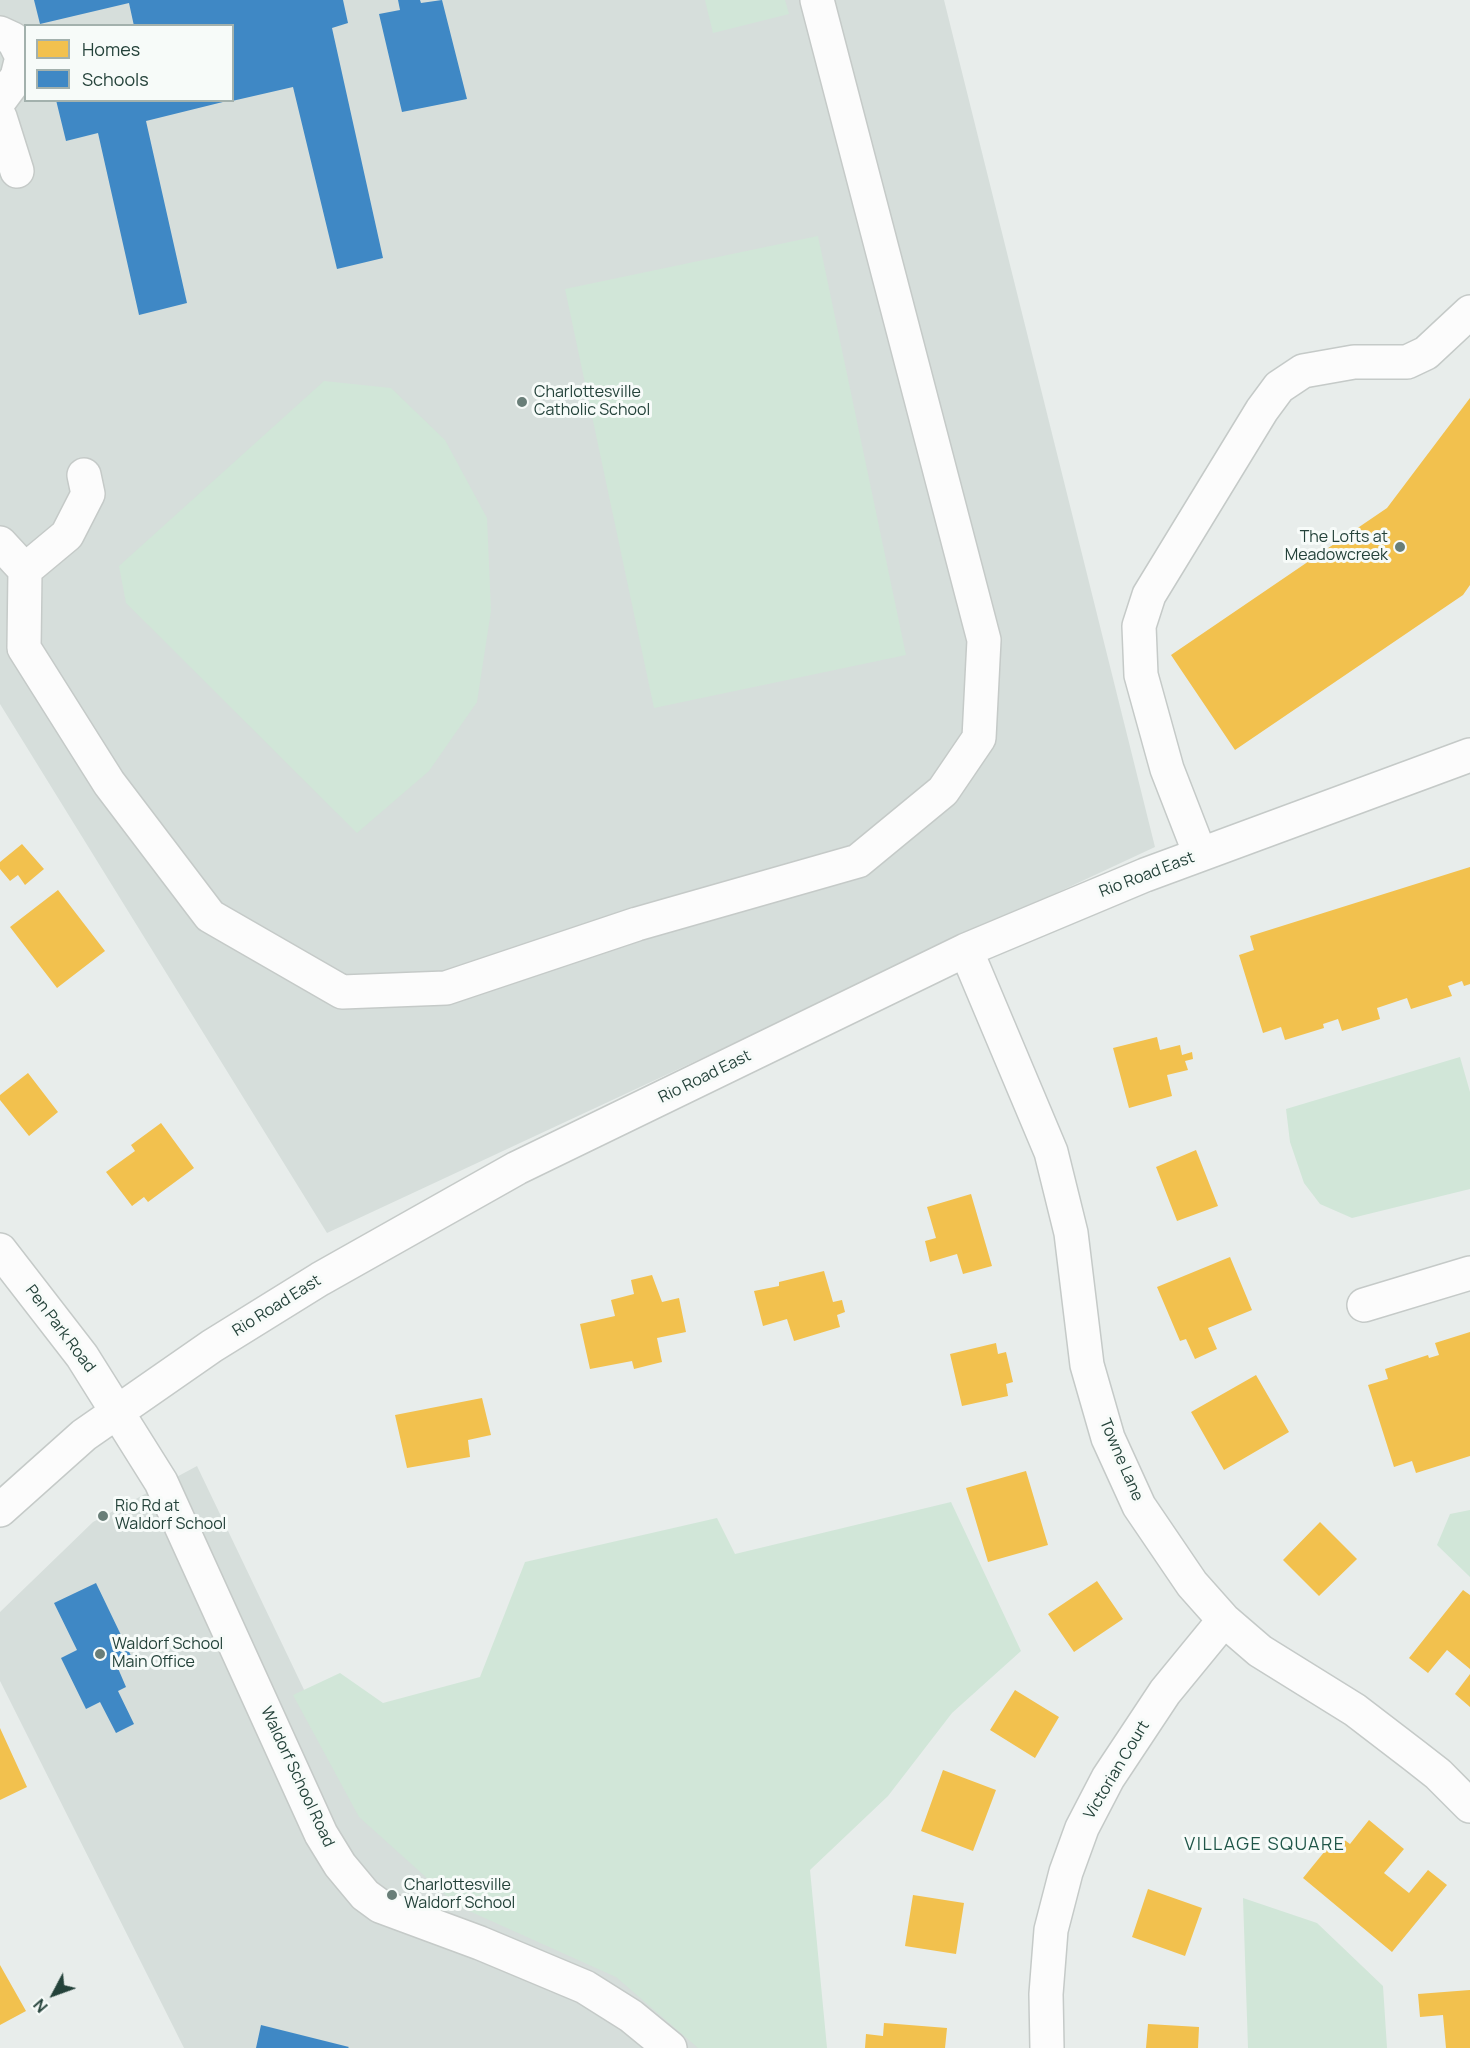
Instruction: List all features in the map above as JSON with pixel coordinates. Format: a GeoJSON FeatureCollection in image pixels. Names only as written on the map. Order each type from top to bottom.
{"type":"FeatureCollection","features":[{"type":"Feature","properties":{"kind":"street"},"geometry":{"type":"LineString","coordinates":[[0,543],[25,570],[24,648],[117,793],[210,916],[342,992],[446,988],[637,924],[858,861],[943,791],[979,738],[984,639],[817,0]]}},
{"type":"Feature","properties":{"kind":"street"},"geometry":{"type":"LineString","coordinates":[[0,33],[13,39],[22,57],[17,77],[0,100]]}},
{"type":"Feature","properties":{"kind":"street"},"geometry":{"type":"LineString","coordinates":[[0,117],[17,171]]}},
{"type":"Feature","properties":{"kind":"street"},"geometry":{"type":"LineString","coordinates":[[1200,854],[1167,769],[1140,675],[1139,626],[1149,595],[1262,410],[1279,387],[1303,371],[1354,362],[1407,362],[1426,353],[1470,312]]}},
{"type":"Feature","properties":{"kind":"street"},"geometry":{"type":"LineString","coordinates":[[25,570],[67,535],[87,494],[84,475]]}},
{"type":"Feature","properties":{"kind":"street","name":"Rio Road East"},"geometry":{"type":"LineString","coordinates":[[0,1510],[48,1465],[118,1410],[212,1346],[320,1278],[438,1211],[620,1117],[966,950],[1145,874],[1470,755]]}},
{"type":"Feature","properties":{"kind":"street","name":"Towne Lane"},"geometry":{"type":"LineString","coordinates":[[966,950],[1051,1152],[1071,1233],[1087,1365],[1108,1438],[1139,1506],[1192,1584],[1224,1620],[1260,1651],[1354,1710],[1407,1750],[1438,1774],[1470,1806]]}},
{"type":"Feature","properties":{"kind":"street","name":"Pen Park Road"},"geometry":{"type":"LineString","coordinates":[[0,1250],[82,1356],[118,1410]]}},
{"type":"Feature","properties":{"kind":"street"},"geometry":{"type":"LineString","coordinates":[[1364,1305],[1470,1273]]}},
{"type":"Feature","properties":{"kind":"street","name":"Waldorf School Road"},"geometry":{"type":"LineString","coordinates":[[118,1410],[161,1482],[321,1834],[340,1865],[365,1895],[380,1906],[480,1943],[585,1987],[631,2016],[670,2048]]}},
{"type":"Feature","properties":{"kind":"street","name":"Victorian Court"},"geometry":{"type":"LineString","coordinates":[[1047,2048],[1046,1994],[1052,1930],[1066,1872],[1082,1828],[1108,1778],[1165,1692],[1224,1620]]}},
{"type":"Feature","properties":{"kind":"shaded area","name":"Charlottesville Catholic School"},"geometry":{"type":"Polygon","coordinates":[[[0,0],[944,0],[1155,847],[327,1233],[0,704],[0,0]]]}},
{"type":"Feature","properties":{"kind":"shaded area","name":"Charlottesville Waldorf School"},"geometry":{"type":"Polygon","coordinates":[[[197,1466],[329,1742],[778,2048],[184,2048],[0,1681],[0,1612],[93,1522],[197,1466]]]}},
{"type":"Feature","properties":{"kind":"green space"},"geometry":{"type":"Polygon","coordinates":[[[705,0],[785,0],[789,14],[713,33],[705,0]]]}},
{"type":"Feature","properties":{"kind":"green space"},"geometry":{"type":"Polygon","coordinates":[[[818,236],[906,655],[654,708],[565,289],[818,236]]]}},
{"type":"Feature","properties":{"kind":"green space"},"geometry":{"type":"Polygon","coordinates":[[[324,381],[391,388],[445,440],[487,518],[491,611],[477,702],[429,771],[357,833],[126,603],[119,566],[324,381]]]}},
{"type":"Feature","properties":{"kind":"green space"},"geometry":{"type":"Polygon","coordinates":[[[1460,1057],[1470,1092],[1470,1189],[1352,1218],[1320,1204],[1304,1183],[1290,1142],[1286,1109],[1460,1057]]]}},
{"type":"Feature","properties":{"kind":"green space"},"geometry":{"type":"Polygon","coordinates":[[[951,1502],[1021,1651],[952,1713],[888,1796],[810,1870],[827,2048],[698,2048],[616,1977],[458,1906],[359,1817],[293,1695],[340,1673],[383,1703],[480,1677],[525,1562],[717,1518],[735,1554],[951,1502]]]}},
{"type":"Feature","properties":{"kind":"green space"},"geometry":{"type":"Polygon","coordinates":[[[1470,1510],[1470,1577],[1437,1545],[1450,1514],[1470,1510]]]}},
{"type":"Feature","properties":{"kind":"green space"},"geometry":{"type":"Polygon","coordinates":[[[1243,1898],[1317,1923],[1383,1986],[1387,2048],[1248,2048],[1243,1898]]]}},
{"type":"Feature","properties":{"kind":"building: Homes","name":"The Lofts at Meadowcreek"},"geometry":{"type":"Polygon","coordinates":[[[1470,398],[1470,585],[1463,595],[1235,750],[1171,655],[1387,508],[1470,398]]]}},
{"type":"Feature","properties":{"kind":"building: Homes"},"geometry":{"type":"Polygon","coordinates":[[[22,844],[44,869],[25,885],[18,875],[10,881],[0,869],[0,862],[22,844]]]}},
{"type":"Feature","properties":{"kind":"building: Homes"},"geometry":{"type":"Polygon","coordinates":[[[1470,867],[1470,984],[1464,986],[1462,981],[1448,986],[1452,996],[1411,1009],[1407,998],[1377,1008],[1380,1019],[1342,1031],[1338,1019],[1323,1024],[1324,1028],[1285,1040],[1281,1027],[1263,1033],[1239,955],[1254,950],[1250,936],[1470,867]]]}},
{"type":"Feature","properties":{"kind":"building: Homes"},"geometry":{"type":"Polygon","coordinates":[[[58,890],[105,951],[57,988],[10,927],[58,890]]]}},
{"type":"Feature","properties":{"kind":"building: Homes"},"geometry":{"type":"Polygon","coordinates":[[[1157,1037],[1160,1050],[1180,1045],[1182,1055],[1192,1052],[1193,1059],[1185,1061],[1188,1070],[1167,1075],[1172,1096],[1129,1108],[1113,1048],[1157,1037]]]}},
{"type":"Feature","properties":{"kind":"building: Homes"},"geometry":{"type":"Polygon","coordinates":[[[28,1073],[58,1112],[29,1136],[0,1100],[0,1095],[28,1073]]]}},
{"type":"Feature","properties":{"kind":"building: Homes"},"geometry":{"type":"Polygon","coordinates":[[[161,1123],[194,1168],[148,1202],[144,1197],[132,1206],[106,1172],[135,1151],[131,1145],[161,1123]]]}},
{"type":"Feature","properties":{"kind":"building: Homes"},"geometry":{"type":"Polygon","coordinates":[[[1196,1150],[1218,1206],[1177,1221],[1156,1167],[1196,1150]]]}},
{"type":"Feature","properties":{"kind":"building: Homes"},"geometry":{"type":"Polygon","coordinates":[[[971,1194],[992,1266],[963,1274],[957,1254],[930,1262],[925,1241],[936,1238],[927,1207],[971,1194]]]}},
{"type":"Feature","properties":{"kind":"building: Homes"},"geometry":{"type":"Polygon","coordinates":[[[1230,1257],[1252,1310],[1208,1328],[1217,1349],[1195,1359],[1186,1339],[1180,1341],[1157,1287],[1230,1257]]]}},
{"type":"Feature","properties":{"kind":"building: Homes"},"geometry":{"type":"Polygon","coordinates":[[[824,1271],[833,1302],[842,1300],[845,1312],[837,1315],[840,1327],[794,1341],[787,1319],[763,1326],[754,1291],[779,1286],[779,1282],[824,1271]]]}},
{"type":"Feature","properties":{"kind":"building: Homes"},"geometry":{"type":"Polygon","coordinates":[[[652,1275],[662,1302],[679,1298],[686,1332],[657,1338],[662,1362],[634,1369],[632,1361],[590,1369],[580,1324],[615,1316],[611,1300],[634,1294],[631,1280],[652,1275]]]}},
{"type":"Feature","properties":{"kind":"building: Homes"},"geometry":{"type":"Polygon","coordinates":[[[1470,1332],[1470,1456],[1416,1473],[1412,1461],[1394,1467],[1368,1385],[1388,1379],[1385,1369],[1428,1355],[1429,1358],[1439,1355],[1435,1343],[1470,1332]]]}},
{"type":"Feature","properties":{"kind":"building: Homes"},"geometry":{"type":"Polygon","coordinates":[[[996,1343],[998,1354],[1006,1352],[1013,1382],[1006,1384],[1008,1396],[962,1406],[950,1354],[996,1343]]]}},
{"type":"Feature","properties":{"kind":"building: Homes"},"geometry":{"type":"Polygon","coordinates":[[[1256,1375],[1289,1432],[1224,1470],[1191,1412],[1256,1375]]]}},
{"type":"Feature","properties":{"kind":"building: Homes"},"geometry":{"type":"Polygon","coordinates":[[[482,1398],[491,1435],[468,1440],[470,1457],[407,1468],[395,1415],[482,1398]]]}},
{"type":"Feature","properties":{"kind":"building: Homes"},"geometry":{"type":"Polygon","coordinates":[[[1026,1471],[1048,1545],[988,1562],[966,1488],[1026,1471]]]}},
{"type":"Feature","properties":{"kind":"building: Homes"},"geometry":{"type":"Polygon","coordinates":[[[1320,1522],[1357,1559],[1319,1596],[1283,1560],[1320,1522]]]}},
{"type":"Feature","properties":{"kind":"building: Homes"},"geometry":{"type":"Polygon","coordinates":[[[1097,1581],[1123,1619],[1074,1652],[1048,1614],[1097,1581]]]}},
{"type":"Feature","properties":{"kind":"building: Homes"},"geometry":{"type":"Polygon","coordinates":[[[1463,1590],[1470,1595],[1470,1669],[1447,1650],[1428,1673],[1409,1658],[1463,1590]]]}},
{"type":"Feature","properties":{"kind":"building: Homes"},"geometry":{"type":"Polygon","coordinates":[[[1470,1674],[1470,1707],[1455,1694],[1470,1674]]]}},
{"type":"Feature","properties":{"kind":"building: Homes"},"geometry":{"type":"Polygon","coordinates":[[[1015,1690],[1059,1717],[1035,1758],[990,1730],[1015,1690]]]}},
{"type":"Feature","properties":{"kind":"building: Homes"},"geometry":{"type":"Polygon","coordinates":[[[0,1728],[27,1787],[0,1800],[0,1728]]]}},
{"type":"Feature","properties":{"kind":"building: Homes"},"geometry":{"type":"Polygon","coordinates":[[[943,1770],[996,1790],[973,1851],[921,1831],[943,1770]]]}},
{"type":"Feature","properties":{"kind":"building: Homes"},"geometry":{"type":"Polygon","coordinates":[[[1369,1820],[1404,1849],[1384,1873],[1409,1893],[1428,1870],[1447,1885],[1392,1952],[1303,1878],[1338,1835],[1350,1844],[1369,1820]]]}},
{"type":"Feature","properties":{"kind":"building: Homes"},"geometry":{"type":"Polygon","coordinates":[[[1148,1889],[1202,1908],[1185,1956],[1132,1937],[1148,1889]]]}},
{"type":"Feature","properties":{"kind":"building: Homes"},"geometry":{"type":"Polygon","coordinates":[[[913,1895],[964,1903],[956,1954],[905,1946],[913,1895]]]}},
{"type":"Feature","properties":{"kind":"building: Homes"},"geometry":{"type":"Polygon","coordinates":[[[0,1965],[26,2011],[0,2025],[0,1965]]]}},
{"type":"Feature","properties":{"kind":"building: Homes"},"geometry":{"type":"Polygon","coordinates":[[[1470,1990],[1470,2048],[1446,2048],[1443,2015],[1420,2017],[1418,1994],[1470,1990]]]}},
{"type":"Feature","properties":{"kind":"building: Homes"},"geometry":{"type":"Polygon","coordinates":[[[884,2023],[947,2028],[945,2048],[865,2048],[866,2034],[883,2036],[884,2023]]]}},
{"type":"Feature","properties":{"kind":"building: Homes"},"geometry":{"type":"Polygon","coordinates":[[[1148,2024],[1199,2027],[1198,2048],[1146,2048],[1148,2024]]]}},
{"type":"Feature","properties":{"kind":"building: Schools"},"geometry":{"type":"Polygon","coordinates":[[[34,0],[343,0],[348,23],[332,28],[383,258],[337,269],[293,87],[234,101],[234,24],[134,24],[129,3],[40,24],[34,0]]]}},
{"type":"Feature","properties":{"kind":"building: Schools"},"geometry":{"type":"Polygon","coordinates":[[[398,0],[420,0],[421,3],[442,0],[467,99],[402,112],[379,14],[400,10],[398,0]]]}},
{"type":"Feature","properties":{"kind":"building: Schools"},"geometry":{"type":"Polygon","coordinates":[[[56,102],[223,102],[146,121],[187,303],[139,315],[98,133],[66,141],[56,102]]]}},
{"type":"Feature","properties":{"kind":"building: Schools","name":"Waldorf School Main Office"},"geometry":{"type":"Polygon","coordinates":[[[96,1583],[132,1658],[117,1666],[126,1687],[118,1691],[134,1724],[116,1733],[100,1702],[86,1709],[61,1658],[77,1650],[54,1603],[96,1583]]]}},
{"type":"Feature","properties":{"kind":"building: Schools"},"geometry":{"type":"Polygon","coordinates":[[[261,2025],[349,2047],[256,2048],[261,2025]]]}},
{"type":"Feature","properties":{"kind":"place","name":"Charlottesville Catholic School"},"geometry":{"type":"Point","coordinates":[522,402]}},
{"type":"Feature","properties":{"kind":"place","name":"The Lofts at Meadowcreek"},"geometry":{"type":"Point","coordinates":[1400,547]}},
{"type":"Feature","properties":{"kind":"place","name":"Rio Rd at Waldorf School"},"geometry":{"type":"Point","coordinates":[103,1516]}},
{"type":"Feature","properties":{"kind":"place","name":"Waldorf School Main Office"},"geometry":{"type":"Point","coordinates":[100,1654]}},
{"type":"Feature","properties":{"kind":"place","name":"Charlottesville Waldorf School"},"geometry":{"type":"Point","coordinates":[392,1895]}},
{"type":"Feature","properties":{"kind":"district","name":"VILLAGE SQUARE"},"geometry":{"type":"Point","coordinates":[1265,1845]}}]}
